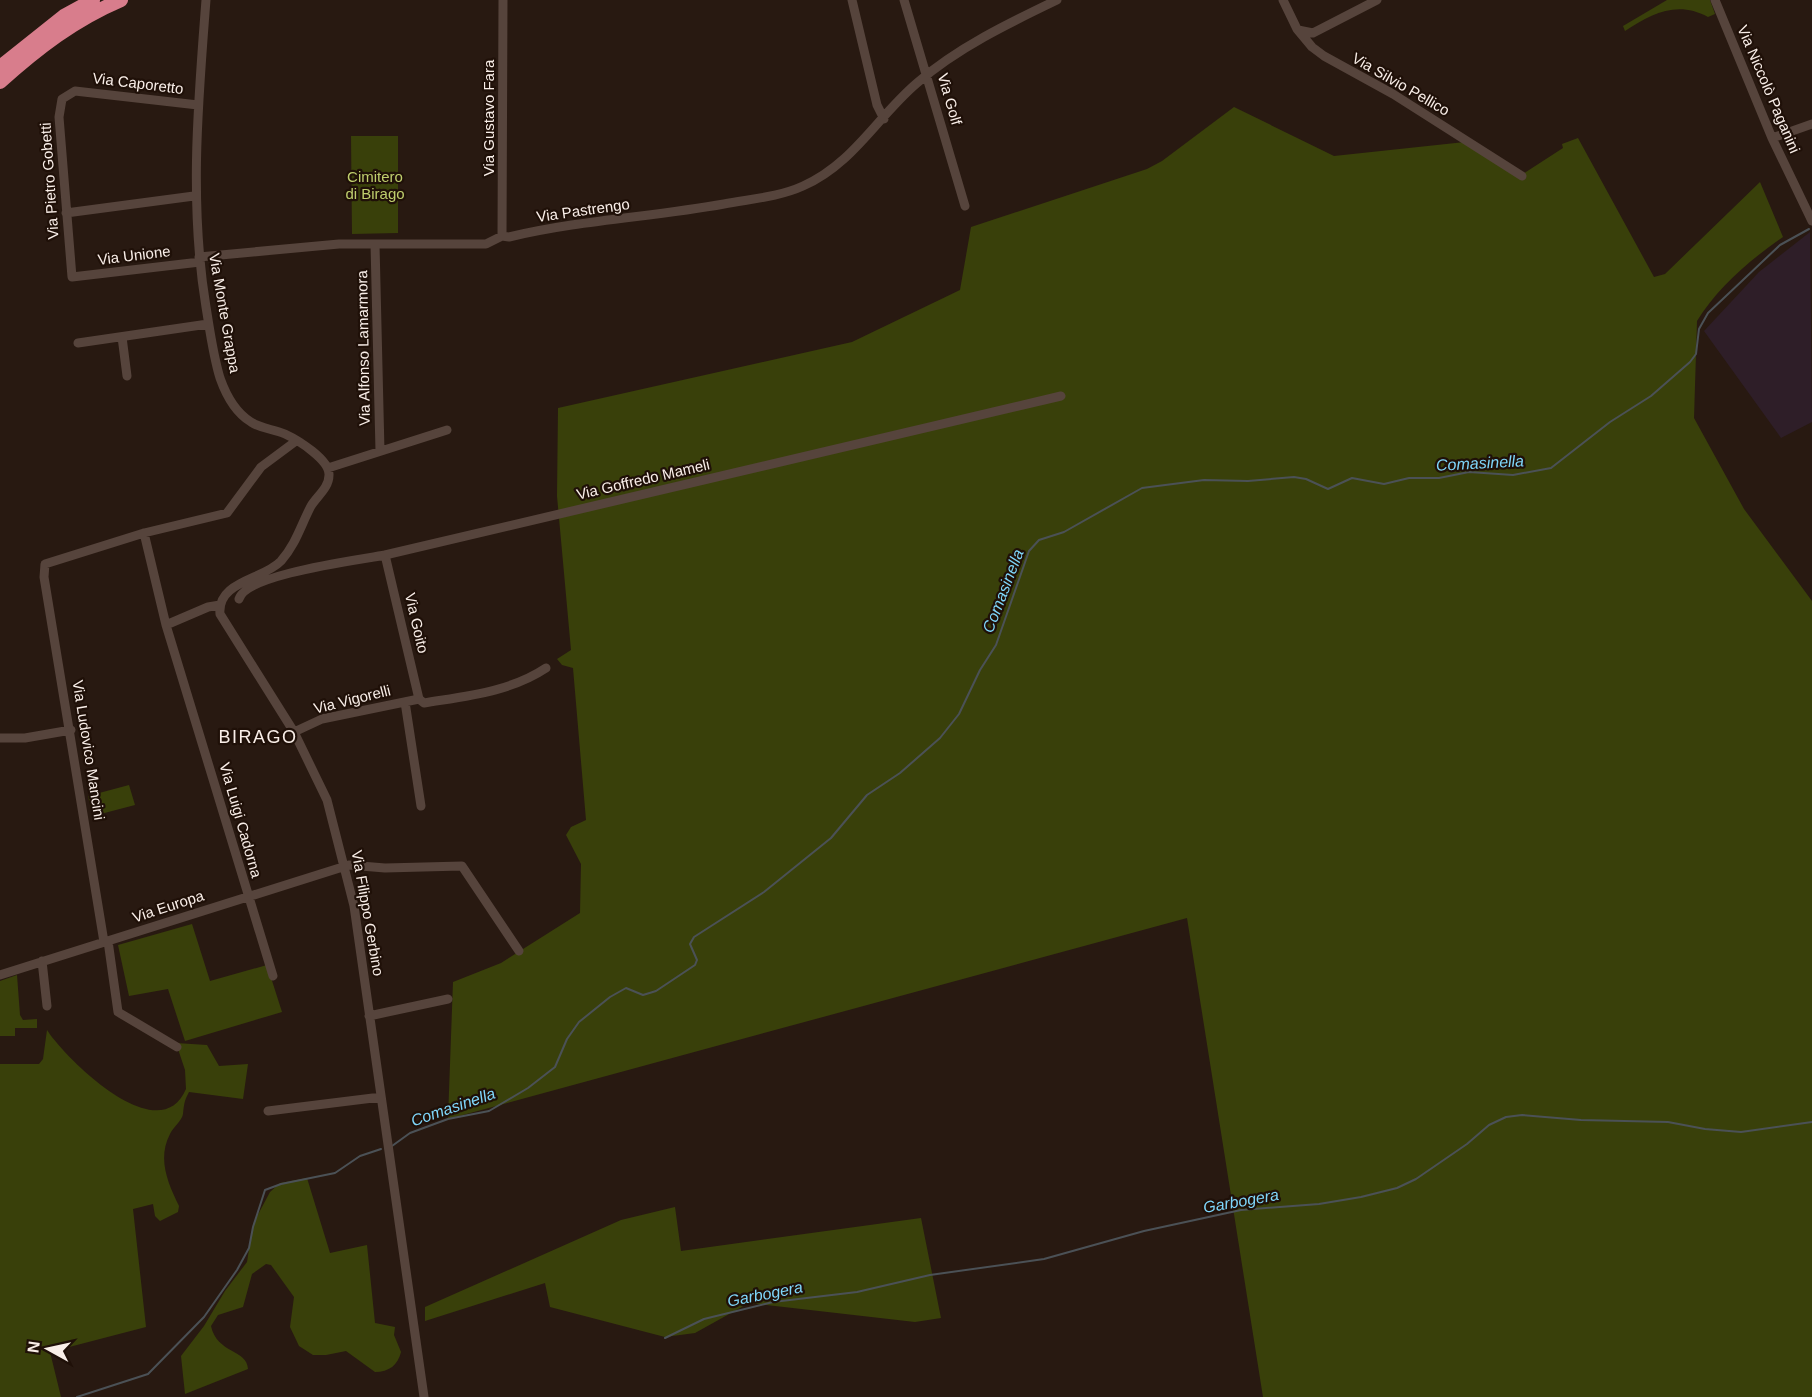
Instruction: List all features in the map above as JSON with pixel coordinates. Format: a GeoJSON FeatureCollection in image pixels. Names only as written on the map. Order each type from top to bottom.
{"type":"FeatureCollection","features":[{"type":"Feature","properties":{"kind":"highway"},"geometry":{"type":"LineString","coordinates":[[0,68],[54,22],[93,0]]}},
{"type":"Feature","properties":{"kind":"highway"},"geometry":{"type":"LineString","coordinates":[[0,82],[58,34],[87,15],[122,0]]}},
{"type":"Feature","properties":{"kind":"street","name":"Via Monte Grappa"},"geometry":{"type":"LineString","coordinates":[[206,0],[194,196],[199,260],[208,324],[221,379],[236,409],[250,422],[286,434],[296,441]]}},
{"type":"Feature","properties":{"kind":"street","name":"Via Gustavo Fara"},"geometry":{"type":"LineString","coordinates":[[502,236],[503,0]]}},
{"type":"Feature","properties":{"kind":"street"},"geometry":{"type":"LineString","coordinates":[[852,0],[877,105],[884,119]]}},
{"type":"Feature","properties":{"kind":"street","name":"Via Golf"},"geometry":{"type":"LineString","coordinates":[[904,0],[965,206]]}},
{"type":"Feature","properties":{"kind":"street","name":"Via Pastrengo"},"geometry":{"type":"LineString","coordinates":[[199,260],[339,244],[486,244],[502,236],[509,237],[562,225],[693,209],[792,190],[830,171],[884,119],[910,89],[927,75],[988,36],[1057,0]]}},
{"type":"Feature","properties":{"kind":"street","name":"Via Silvio Pellico"},"geometry":{"type":"LineString","coordinates":[[1283,0],[1297,29],[1312,47],[1324,56],[1393,94],[1522,176]]}},
{"type":"Feature","properties":{"kind":"street"},"geometry":{"type":"LineString","coordinates":[[1297,29],[1302,33],[1313,33],[1377,0]]}},
{"type":"Feature","properties":{"kind":"street","name":"Via Niccolò Paganini"},"geometry":{"type":"LineString","coordinates":[[1715,0],[1772,138],[1812,221]]}},
{"type":"Feature","properties":{"kind":"street","name":"Via Caporetto"},"geometry":{"type":"LineString","coordinates":[[75,91],[198,105]]}},
{"type":"Feature","properties":{"kind":"street","name":"Via Pietro Gobetti"},"geometry":{"type":"LineString","coordinates":[[72,277],[60,105],[67,93],[75,91]]}},
{"type":"Feature","properties":{"kind":"street"},"geometry":{"type":"LineString","coordinates":[[1772,138],[1812,124]]}},
{"type":"Feature","properties":{"kind":"street"},"geometry":{"type":"LineString","coordinates":[[66,213],[194,196]]}},
{"type":"Feature","properties":{"kind":"street","name":"Via Alfonso Lamarmora"},"geometry":{"type":"LineString","coordinates":[[375,244],[380,451]]}},
{"type":"Feature","properties":{"kind":"street","name":"Via Unione"},"geometry":{"type":"LineString","coordinates":[[72,277],[199,260]]}},
{"type":"Feature","properties":{"kind":"street"},"geometry":{"type":"LineString","coordinates":[[78,343],[208,324]]}},
{"type":"Feature","properties":{"kind":"street"},"geometry":{"type":"LineString","coordinates":[[122,337],[127,376]]}},
{"type":"Feature","properties":{"kind":"street","name":"Via Goffredo Mameli"},"geometry":{"type":"LineString","coordinates":[[239,599],[244,590],[282,575],[385,555],[1061,396]]}},
{"type":"Feature","properties":{"kind":"street"},"geometry":{"type":"LineString","coordinates":[[328,468],[447,430]]}},
{"type":"Feature","properties":{"kind":"street"},"geometry":{"type":"LineString","coordinates":[[144,533],[227,513],[261,467],[296,441],[322,458],[328,468],[326,485],[310,508],[295,543],[272,569],[228,592],[220,605],[208,607],[166,625]]}},
{"type":"Feature","properties":{"kind":"street","name":"Via Ludovico Mancini"},"geometry":{"type":"LineString","coordinates":[[144,533],[45,564],[44,577],[118,1012],[177,1047]]}},
{"type":"Feature","properties":{"kind":"street","name":"Via Luigi Cadorna"},"geometry":{"type":"LineString","coordinates":[[144,533],[166,625],[273,976]]}},
{"type":"Feature","properties":{"kind":"street","name":"Via Goito"},"geometry":{"type":"LineString","coordinates":[[385,555],[418,699]]}},
{"type":"Feature","properties":{"kind":"street","name":"Via Filippo Gerbino"},"geometry":{"type":"LineString","coordinates":[[220,605],[224,622],[294,732],[327,800],[346,865],[424,1397]]}},
{"type":"Feature","properties":{"kind":"street","name":"Via Vigorelli"},"geometry":{"type":"LineString","coordinates":[[294,732],[322,719],[418,699],[424,703],[491,691],[529,680],[546,668]]}},
{"type":"Feature","properties":{"kind":"street"},"geometry":{"type":"LineString","coordinates":[[405,702],[421,806]]}},
{"type":"Feature","properties":{"kind":"street"},"geometry":{"type":"LineString","coordinates":[[0,738],[25,738],[71,730]]}},
{"type":"Feature","properties":{"kind":"street"},"geometry":{"type":"LineString","coordinates":[[346,865],[384,868],[462,866],[519,951]]}},
{"type":"Feature","properties":{"kind":"street","name":"Via Europa"},"geometry":{"type":"LineString","coordinates":[[0,975],[346,865]]}},
{"type":"Feature","properties":{"kind":"street"},"geometry":{"type":"LineString","coordinates":[[42,962],[47,1006]]}},
{"type":"Feature","properties":{"kind":"street"},"geometry":{"type":"LineString","coordinates":[[369,1016],[448,999]]}},
{"type":"Feature","properties":{"kind":"street"},"geometry":{"type":"LineString","coordinates":[[268,1111],[381,1097]]}},
{"type":"Feature","properties":{"kind":"shaded area"},"geometry":{"type":"Polygon","coordinates":[[[1810,232],[1812,422],[1781,438],[1704,331],[1759,272],[1810,232]]]}},
{"type":"Feature","properties":{"kind":"green space"},"geometry":{"type":"Polygon","coordinates":[[[1667,0],[1710,0],[1715,14],[1708,17],[1697,12],[1675,9],[1645,19],[1625,31],[1623,26],[1667,0]]]}},
{"type":"Feature","properties":{"kind":"green space"},"geometry":{"type":"Polygon","coordinates":[[[1234,107],[1334,156],[1465,142],[1523,174],[1563,148],[1562,144],[1578,138],[1654,277],[1665,274],[1760,182],[1783,237],[1736,275],[1714,297],[1697,321],[1694,418],[1744,509],[1812,601],[1812,1397],[1263,1397],[1187,918],[448,1119],[453,982],[501,963],[580,913],[581,864],[566,835],[571,827],[586,820],[573,668],[562,665],[557,659],[571,650],[557,496],[558,408],[852,342],[960,290],[971,227],[1147,169],[1162,161],[1234,107]]]}},
{"type":"Feature","properties":{"kind":"green space","name":"Cimitero di Birago"},"geometry":{"type":"Polygon","coordinates":[[[351,136],[398,136],[398,233],[352,234],[351,136]]]}},
{"type":"Feature","properties":{"kind":"green space"},"geometry":{"type":"Polygon","coordinates":[[[129,785],[135,805],[93,816],[88,796],[129,785]]]}},
{"type":"Feature","properties":{"kind":"green space"},"geometry":{"type":"Polygon","coordinates":[[[192,924],[210,981],[267,965],[282,1012],[185,1041],[168,989],[129,996],[118,945],[192,924]]]}},
{"type":"Feature","properties":{"kind":"green space"},"geometry":{"type":"Polygon","coordinates":[[[17,975],[20,1015],[23,1020],[37,1019],[37,1028],[15,1028],[15,1036],[0,1036],[0,981],[17,975]]]}},
{"type":"Feature","properties":{"kind":"green space"},"geometry":{"type":"Polygon","coordinates":[[[47,1030],[73,1060],[113,1094],[135,1105],[155,1110],[173,1106],[186,1089],[185,1070],[176,1043],[207,1045],[219,1066],[248,1064],[243,1099],[189,1092],[187,1095],[182,1117],[170,1134],[164,1153],[171,1189],[179,1206],[178,1212],[160,1221],[155,1216],[153,1204],[133,1209],[146,1327],[50,1352],[61,1397],[0,1397],[0,1064],[39,1064],[43,1059],[47,1030]]]}},
{"type":"Feature","properties":{"kind":"green space"},"geometry":{"type":"Polygon","coordinates":[[[307,1178],[330,1253],[367,1245],[375,1323],[395,1327],[394,1335],[401,1352],[398,1361],[389,1369],[375,1372],[346,1351],[313,1355],[299,1346],[290,1327],[294,1297],[271,1265],[266,1264],[252,1274],[243,1307],[218,1315],[211,1326],[219,1342],[243,1358],[248,1369],[185,1394],[181,1356],[247,1262],[253,1224],[270,1192],[280,1183],[307,1178]]]}},
{"type":"Feature","properties":{"kind":"green space"},"geometry":{"type":"Polygon","coordinates":[[[675,1207],[681,1251],[921,1218],[941,1318],[915,1322],[749,1303],[695,1333],[665,1337],[550,1307],[545,1283],[425,1321],[425,1307],[621,1220],[675,1207]]]}},
{"type":"Feature","properties":{"kind":"waterway","name":"Comasinella"},"geometry":{"type":"LineString","coordinates":[[392,1146],[410,1133],[448,1119],[489,1111],[528,1088],[555,1067],[567,1039],[579,1022],[610,997],[626,988],[643,995],[656,991],[695,965],[697,960],[690,944],[694,937],[764,892],[831,838],[867,795],[900,773],[940,738],[959,714],[980,670],[996,645],[1029,551],[1039,540],[1064,532],[1142,488],[1204,480],[1248,481],[1294,477],[1306,479],[1328,489],[1352,478],[1384,484],[1409,478],[1439,478],[1469,472],[1513,475],[1551,468],[1610,422],[1651,396],[1690,362],[1696,354],[1699,329],[1708,313],[1780,245],[1809,229]]}},
{"type":"Feature","properties":{"kind":"waterway","name":"Garbogera"},"geometry":{"type":"LineString","coordinates":[[665,1338],[704,1319],[773,1302],[857,1292],[930,1275],[1044,1259],[1144,1231],[1241,1210],[1319,1204],[1397,1188],[1416,1179],[1467,1144],[1489,1125],[1506,1117],[1522,1115],[1581,1120],[1668,1122],[1705,1129],[1741,1132],[1812,1122]]}},
{"type":"Feature","properties":{"kind":"waterway"},"geometry":{"type":"LineString","coordinates":[[77,1397],[148,1374],[204,1317],[237,1270],[249,1248],[265,1190],[281,1184],[335,1173],[360,1156],[381,1149]]}},
{"type":"Feature","properties":{"kind":"district","name":"BIRAGO"},"geometry":{"type":"Point","coordinates":[258,737]}}]}
